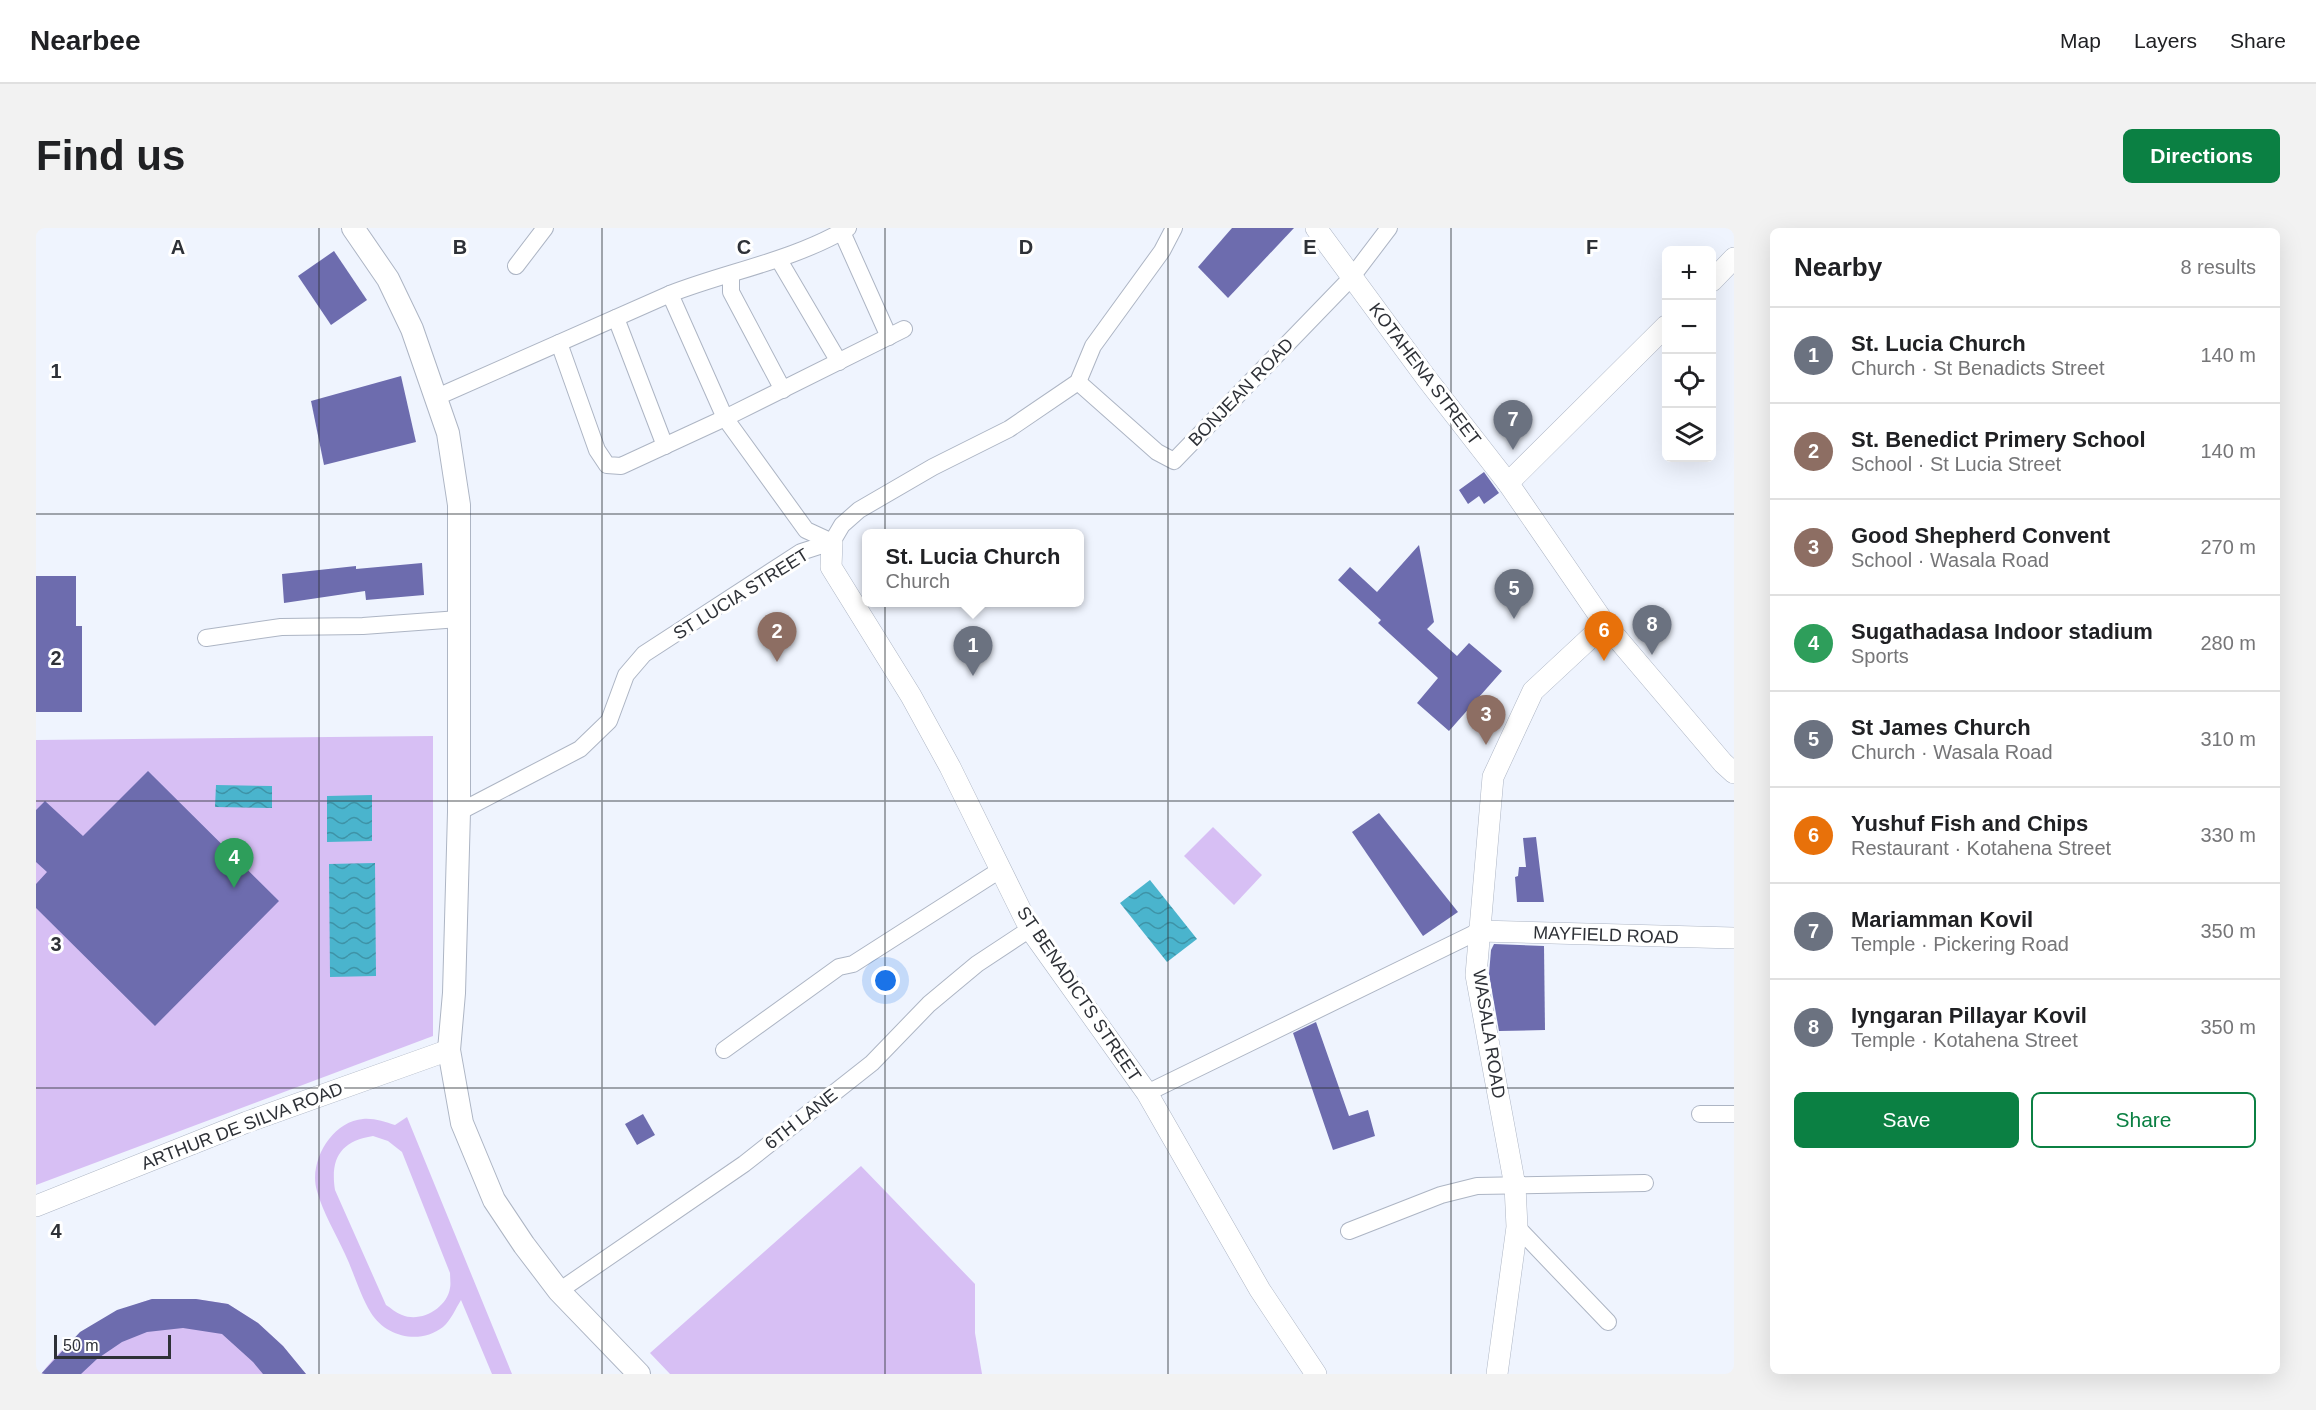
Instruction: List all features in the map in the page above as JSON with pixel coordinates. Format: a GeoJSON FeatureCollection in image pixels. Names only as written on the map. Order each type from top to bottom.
{"type":"FeatureCollection","features":[{"type":"Feature","properties":{"kind":"main road"},"geometry":{"type":"LineString","coordinates":[[353,228],[388,279],[412,330],[448,433],[459,504],[459,812],[454,993],[449,1050],[462,1123],[494,1200],[524,1245],[559,1291],[639,1374]]}},
{"type":"Feature","properties":{"kind":"street"},"geometry":{"type":"LineString","coordinates":[[516,266],[545,228]]}},
{"type":"Feature","properties":{"kind":"street"},"geometry":{"type":"LineString","coordinates":[[1078,382],[1093,346],[1162,251],[1174,228]]}},
{"type":"Feature","properties":{"kind":"street","name":"KOTAHENA STREET"},"geometry":{"type":"LineString","coordinates":[[1316,228],[1351,278],[1508,483],[1605,624],[1730,762]]}},
{"type":"Feature","properties":{"kind":"street","name":"BONJEAN ROAD"},"geometry":{"type":"LineString","coordinates":[[1078,382],[1157,452],[1174,461],[1351,278],[1389,228]]}},
{"type":"Feature","properties":{"kind":"street"},"geometry":{"type":"LineString","coordinates":[[437,397],[670,294],[703,281],[779,260],[845,230],[897,333],[725,418],[621,466],[607,465],[597,450],[560,343]]}},
{"type":"Feature","properties":{"kind":"street"},"geometry":{"type":"LineString","coordinates":[[1716,277],[1734,258]]}},
{"type":"Feature","properties":{"kind":"street"},"geometry":{"type":"LineString","coordinates":[[779,260],[839,362]]}},
{"type":"Feature","properties":{"kind":"street"},"geometry":{"type":"LineString","coordinates":[[731,275],[731,292],[783,390]]}},
{"type":"Feature","properties":{"kind":"street"},"geometry":{"type":"LineString","coordinates":[[670,294],[725,418],[806,530],[832,542]]}},
{"type":"Feature","properties":{"kind":"street"},"geometry":{"type":"LineString","coordinates":[[616,318],[665,446]]}},
{"type":"Feature","properties":{"kind":"street"},"geometry":{"type":"LineString","coordinates":[[1508,483],[1662,330]]}},
{"type":"Feature","properties":{"kind":"street","name":"ST LUCIA STREET"},"geometry":{"type":"LineString","coordinates":[[459,812],[580,748],[609,721],[626,675],[644,654],[801,552],[832,542],[842,525],[859,510],[933,467],[1009,429],[1078,382]]}},
{"type":"Feature","properties":{"kind":"street","name":"ST BENADICTS STREET"},"geometry":{"type":"LineString","coordinates":[[832,542],[831,567],[911,696],[950,767],[1030,929],[1147,1093],[1260,1290],[1316,1374]]}},
{"type":"Feature","properties":{"kind":"street"},"geometry":{"type":"LineString","coordinates":[[206,638],[281,627],[363,626],[459,618]]}},
{"type":"Feature","properties":{"kind":"street","name":"WASALA ROAD"},"geometry":{"type":"LineString","coordinates":[[1497,1374],[1517,1227],[1515,1186],[1476,975],[1493,777],[1533,691],[1605,624]]}},
{"type":"Feature","properties":{"kind":"street"},"geometry":{"type":"LineString","coordinates":[[724,1050],[839,967],[862,959],[1000,870]]}},
{"type":"Feature","properties":{"kind":"street","name":"6TH LANE"},"geometry":{"type":"LineString","coordinates":[[559,1291],[744,1164],[872,1063],[929,1004],[976,964],[1030,929]]}},
{"type":"Feature","properties":{"kind":"street"},"geometry":{"type":"LineString","coordinates":[[1147,1093],[1207,1062],[1393,975],[1479,931]]}},
{"type":"Feature","properties":{"kind":"street","name":"MAYFIELD ROAD"},"geometry":{"type":"LineString","coordinates":[[1479,931],[1734,938]]}},
{"type":"Feature","properties":{"kind":"street","name":"ARTHUR DE SILVA ROAD"},"geometry":{"type":"LineString","coordinates":[[36,1206],[248,1122],[449,1050]]}},
{"type":"Feature","properties":{"kind":"street"},"geometry":{"type":"LineString","coordinates":[[1700,1114],[1734,1114]]}},
{"type":"Feature","properties":{"kind":"street"},"geometry":{"type":"LineString","coordinates":[[1349,1231],[1441,1194],[1477,1186],[1645,1183]]}},
{"type":"Feature","properties":{"kind":"street"},"geometry":{"type":"LineString","coordinates":[[1517,1227],[1608,1322]]}},
{"type":"Feature","properties":{"kind":"shaded area"},"geometry":{"type":"Polygon","coordinates":[[[433,736],[433,1036],[36,1185],[36,740],[433,736]]]}},
{"type":"Feature","properties":{"kind":"shaded area"},"geometry":{"type":"Polygon","coordinates":[[[1213,827],[1262,875],[1234,905],[1184,856],[1213,827]]]}},
{"type":"Feature","properties":{"kind":"shaded area"},"geometry":{"type":"Polygon","coordinates":[[[407,1117],[512,1374],[492,1374],[461,1300],[443,1327],[434,1333],[414,1337],[394,1333],[385,1328],[371,1313],[364,1299],[317,1191],[316,1168],[319,1156],[332,1135],[352,1121],[375,1120],[395,1125],[407,1117]],[[373,1136],[362,1138],[346,1147],[336,1160],[335,1190],[386,1305],[402,1315],[417,1317],[432,1312],[444,1302],[450,1288],[450,1273],[402,1152],[388,1141],[373,1136]]]}},
{"type":"Feature","properties":{"kind":"shaded area"},"geometry":{"type":"Polygon","coordinates":[[[861,1166],[975,1284],[975,1333],[982,1374],[670,1374],[650,1353],[861,1166]]]}},
{"type":"Feature","properties":{"kind":"shaded area"},"geometry":{"type":"Polygon","coordinates":[[[152,1299],[196,1299],[228,1304],[258,1323],[283,1346],[306,1374],[41,1374],[65,1347],[90,1327],[118,1312],[152,1299]]]}},
{"type":"Feature","properties":{"kind":"water"},"geometry":{"type":"Polygon","coordinates":[[[216,785],[272,786],[272,808],[215,807],[216,785]]]}},
{"type":"Feature","properties":{"kind":"water"},"geometry":{"type":"Polygon","coordinates":[[[372,795],[372,841],[327,842],[327,796],[372,795]]]}},
{"type":"Feature","properties":{"kind":"water"},"geometry":{"type":"Polygon","coordinates":[[[375,863],[376,976],[330,977],[329,864],[375,863]]]}},
{"type":"Feature","properties":{"kind":"water"},"geometry":{"type":"Polygon","coordinates":[[[1150,880],[1197,939],[1167,962],[1120,903],[1150,880]]]}},
{"type":"Feature","properties":{"kind":"building"},"geometry":{"type":"Polygon","coordinates":[[[1232,228],[1294,228],[1228,298],[1198,267],[1232,228]]]}},
{"type":"Feature","properties":{"kind":"building"},"geometry":{"type":"Polygon","coordinates":[[[334,251],[367,300],[331,325],[298,276],[334,251]]]}},
{"type":"Feature","properties":{"kind":"building"},"geometry":{"type":"Polygon","coordinates":[[[401,376],[416,442],[324,465],[311,401],[401,376]]]}},
{"type":"Feature","properties":{"kind":"building"},"geometry":{"type":"Polygon","coordinates":[[[1484,472],[1499,493],[1484,504],[1479,496],[1468,504],[1459,490],[1484,472]]]}},
{"type":"Feature","properties":{"kind":"building"},"geometry":{"type":"Polygon","coordinates":[[[1419,545],[1434,622],[1427,629],[1457,656],[1469,643],[1502,671],[1449,731],[1417,703],[1438,678],[1378,623],[1381,620],[1338,580],[1350,567],[1377,592],[1419,545]]]}},
{"type":"Feature","properties":{"kind":"building"},"geometry":{"type":"Polygon","coordinates":[[[422,563],[424,595],[366,600],[365,591],[284,603],[282,574],[356,566],[356,569],[422,563]]]}},
{"type":"Feature","properties":{"kind":"building"},"geometry":{"type":"Polygon","coordinates":[[[36,576],[76,576],[76,626],[82,626],[82,712],[36,712],[36,576]]]}},
{"type":"Feature","properties":{"kind":"building"},"geometry":{"type":"Polygon","coordinates":[[[148,771],[279,901],[155,1026],[36,908],[36,884],[47,872],[36,862],[36,810],[45,801],[83,836],[148,771]]]}},
{"type":"Feature","properties":{"kind":"building"},"geometry":{"type":"Polygon","coordinates":[[[1379,813],[1458,912],[1423,936],[1352,832],[1379,813]]]}},
{"type":"Feature","properties":{"kind":"building"},"geometry":{"type":"Polygon","coordinates":[[[1536,837],[1544,902],[1517,902],[1515,877],[1518,876],[1519,867],[1526,867],[1523,838],[1536,837]]]}},
{"type":"Feature","properties":{"kind":"building"},"geometry":{"type":"Polygon","coordinates":[[[1494,944],[1544,946],[1545,1030],[1499,1031],[1489,974],[1491,950],[1494,944]]]}},
{"type":"Feature","properties":{"kind":"building"},"geometry":{"type":"Polygon","coordinates":[[[1316,1022],[1349,1116],[1368,1110],[1375,1136],[1333,1150],[1293,1033],[1316,1022]]]}},
{"type":"Feature","properties":{"kind":"building"},"geometry":{"type":"Polygon","coordinates":[[[643,1114],[655,1135],[637,1145],[625,1124],[643,1114]]]}},
{"type":"Feature","properties":{"kind":"building"},"geometry":{"type":"Polygon","coordinates":[[[152,1299],[196,1299],[228,1304],[258,1323],[283,1346],[306,1374],[263,1374],[222,1334],[183,1328],[147,1332],[122,1342],[97,1359],[81,1374],[41,1374],[80,1332],[117,1310],[152,1299]]]}},
{"type":"Feature","properties":{"kind":"place","name":"Mariamman Kovil"},"geometry":{"type":"Point","coordinates":[1513,450]}},
{"type":"Feature","properties":{"kind":"place","name":"St James Church"},"geometry":{"type":"Point","coordinates":[1514,619]}},
{"type":"Feature","properties":{"kind":"place","name":"Iyngaran Pillayar Kovil"},"geometry":{"type":"Point","coordinates":[1652,655]}},
{"type":"Feature","properties":{"kind":"place","name":"Yushuf Fish and Chips"},"geometry":{"type":"Point","coordinates":[1604,661]}},
{"type":"Feature","properties":{"kind":"place","name":"St. Benedict Primery School"},"geometry":{"type":"Point","coordinates":[777,662]}},
{"type":"Feature","properties":{"kind":"place","name":"St. Lucia Church"},"geometry":{"type":"Point","coordinates":[973,676]}},
{"type":"Feature","properties":{"kind":"place","name":"Good Shepherd Convent"},"geometry":{"type":"Point","coordinates":[1486,745]}},
{"type":"Feature","properties":{"kind":"place","name":"Sugathadasa Indoor stadium"},"geometry":{"type":"Point","coordinates":[234,888]}}]}
